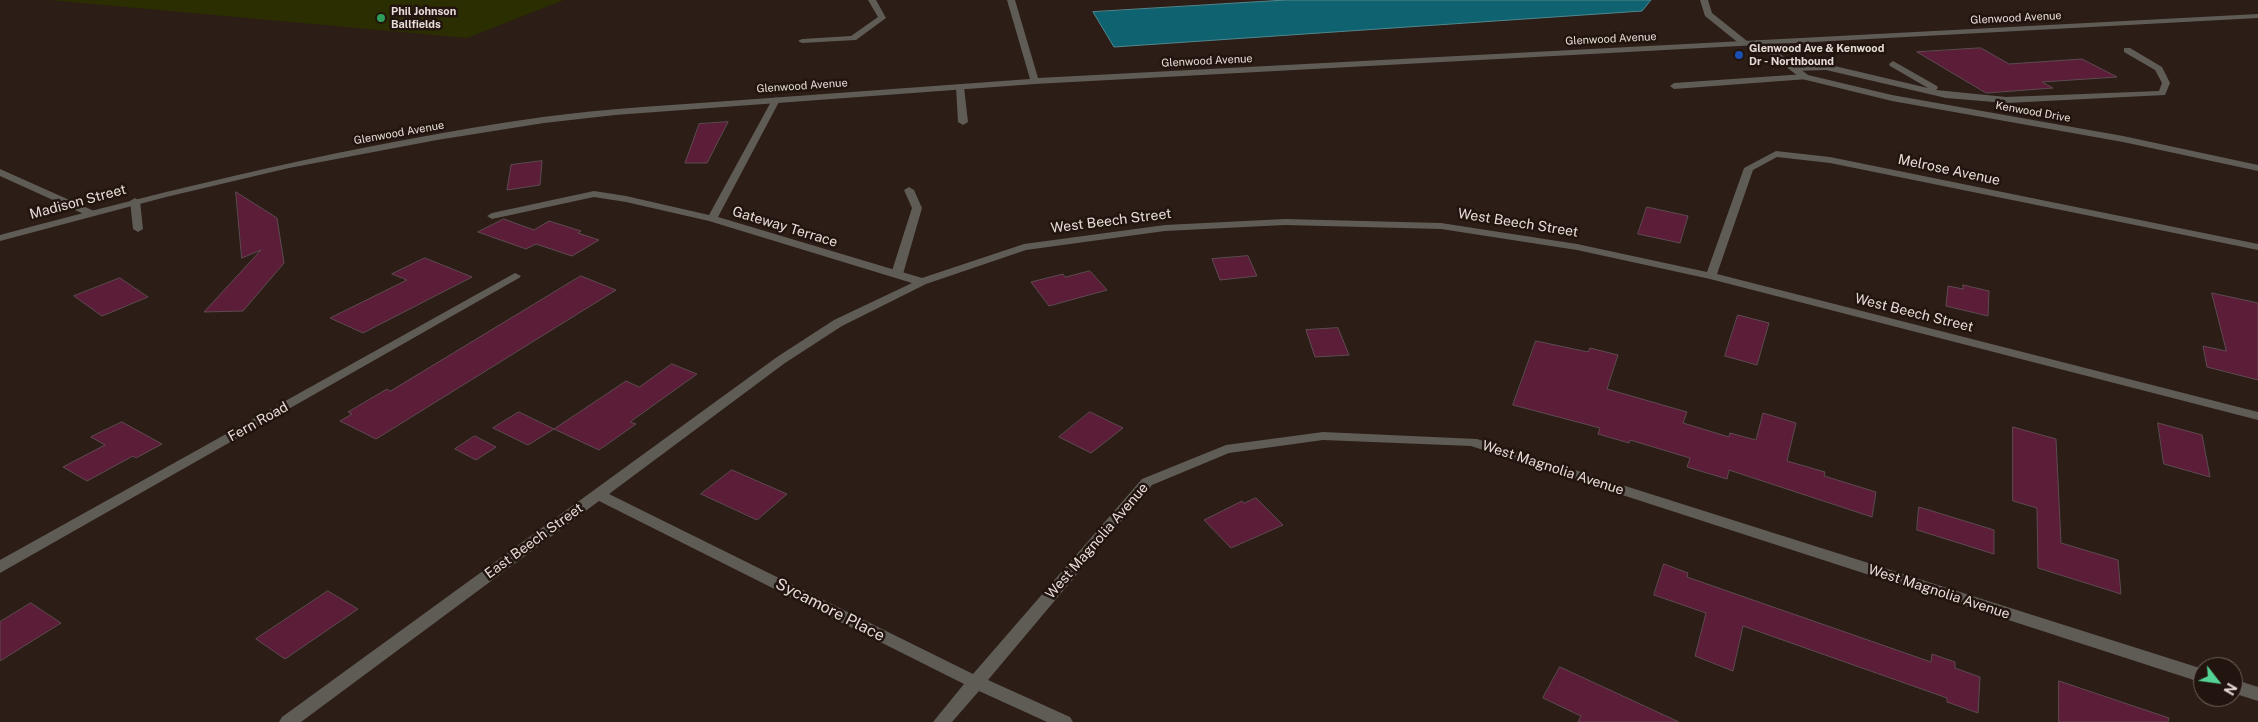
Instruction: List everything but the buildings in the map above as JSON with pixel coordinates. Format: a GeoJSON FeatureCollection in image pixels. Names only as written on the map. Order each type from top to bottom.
{"type":"FeatureCollection","features":[{"type":"Feature","properties":{"kind":"street"},"geometry":{"type":"LineString","coordinates":[[802,41],[853,38],[882,18],[872,0]]}},
{"type":"Feature","properties":{"kind":"street"},"geometry":{"type":"LineString","coordinates":[[1011,0],[1035,81]]}},
{"type":"Feature","properties":{"kind":"street"},"geometry":{"type":"LineString","coordinates":[[1704,0],[1708,14],[1744,43]]}},
{"type":"Feature","properties":{"kind":"street","name":"Glenwood Avenue"},"geometry":{"type":"LineString","coordinates":[[164,194],[289,165],[437,137],[544,120],[615,112],[1035,81],[2258,16]]}},
{"type":"Feature","properties":{"kind":"street"},"geometry":{"type":"LineString","coordinates":[[1759,42],[1805,77]]}},
{"type":"Feature","properties":{"kind":"street"},"geometry":{"type":"LineString","coordinates":[[1792,68],[1826,68],[1946,95],[2006,100],[2162,93],[2166,83],[2159,69],[2127,50]]}},
{"type":"Feature","properties":{"kind":"street"},"geometry":{"type":"LineString","coordinates":[[1893,64],[1946,95]]}},
{"type":"Feature","properties":{"kind":"street"},"geometry":{"type":"LineString","coordinates":[[1674,86],[1805,77]]}},
{"type":"Feature","properties":{"kind":"street","name":"Kenwood Drive"},"geometry":{"type":"LineString","coordinates":[[1805,77],[1892,98],[2123,139],[2258,168]]}},
{"type":"Feature","properties":{"kind":"street"},"geometry":{"type":"LineString","coordinates":[[960,87],[963,122]]}},
{"type":"Feature","properties":{"kind":"street","name":"Gateway Terrace"},"geometry":{"type":"LineString","coordinates":[[776,100],[712,219],[922,282]]}},
{"type":"Feature","properties":{"kind":"street","name":"Melrose Avenue"},"geometry":{"type":"LineString","coordinates":[[1712,276],[1749,168],[1776,154],[1830,160],[2258,247]]}},
{"type":"Feature","properties":{"kind":"street"},"geometry":{"type":"LineString","coordinates":[[0,172],[90,213]]}},
{"type":"Feature","properties":{"kind":"street"},"geometry":{"type":"LineString","coordinates":[[897,274],[917,208],[909,190]]}},
{"type":"Feature","properties":{"kind":"street","name":"Madison Street"},"geometry":{"type":"LineString","coordinates":[[0,238],[164,194]]}},
{"type":"Feature","properties":{"kind":"street"},"geometry":{"type":"LineString","coordinates":[[492,216],[594,194],[626,199],[712,219]]}},
{"type":"Feature","properties":{"kind":"street"},"geometry":{"type":"LineString","coordinates":[[135,201],[138,229]]}},
{"type":"Feature","properties":{"kind":"street","name":"West Beech Street"},"geometry":{"type":"LineString","coordinates":[[781,360],[838,323],[922,282],[1024,247],[1166,228],[1285,222],[1441,226],[1578,247],[1712,276],[2258,416]]}},
{"type":"Feature","properties":{"kind":"street","name":"Fern Road"},"geometry":{"type":"LineString","coordinates":[[0,567],[515,276]]}},
{"type":"Feature","properties":{"kind":"street","name":"East Beech Street"},"geometry":{"type":"LineString","coordinates":[[288,722],[781,360]]}},
{"type":"Feature","properties":{"kind":"street","name":"West Magnolia Avenue"},"geometry":{"type":"LineString","coordinates":[[942,722],[1147,482],[1226,449],[1323,436],[1472,442],[2193,673]]}},
{"type":"Feature","properties":{"kind":"street","name":"Sycamore Place"},"geometry":{"type":"LineString","coordinates":[[598,494],[975,682],[1064,722]]}},
{"type":"Feature","properties":{"kind":"street"},"geometry":{"type":"LineString","coordinates":[[2243,689],[2258,694]]}},
{"type":"Feature","properties":{"kind":"green space","name":"Phil Johnson Ballfields"},"geometry":{"type":"Polygon","coordinates":[[[49,0],[564,0],[467,38],[49,0]]]}},
{"type":"Feature","properties":{"kind":"water"},"geometry":{"type":"Polygon","coordinates":[[[1286,0],[1651,0],[1642,11],[1114,47],[1093,12],[1286,0]]]}},
{"type":"Feature","properties":{"kind":"place","name":"Phil Johnson Ballfields"},"geometry":{"type":"Point","coordinates":[381,18]}},
{"type":"Feature","properties":{"kind":"place","name":"Glenwood Ave & Kenwood Dr - Northbound"},"geometry":{"type":"Point","coordinates":[1739,55]}}]}
